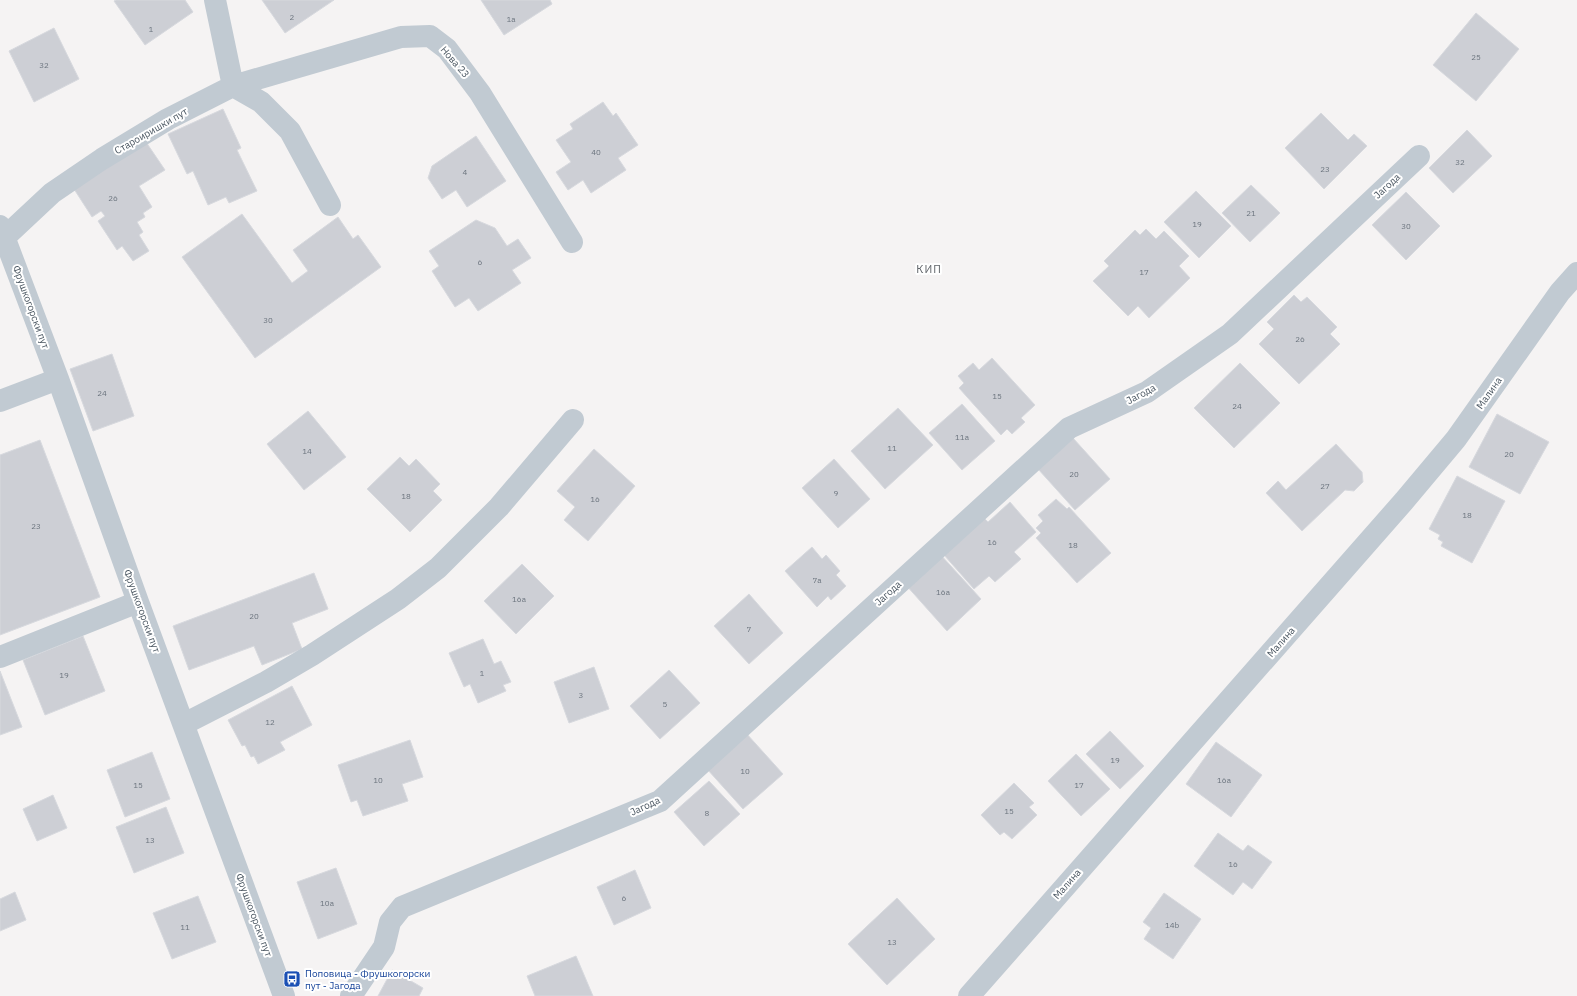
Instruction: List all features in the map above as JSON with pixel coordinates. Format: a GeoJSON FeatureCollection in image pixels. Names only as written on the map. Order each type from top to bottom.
{"type":"FeatureCollection","features":[{"type":"Feature","properties":{"kind":"street"},"geometry":{"type":"LineString","coordinates":[[215,0],[233,86],[261,102],[290,131],[330,205]]}},
{"type":"Feature","properties":{"kind":"street","name":"Нова 23"},"geometry":{"type":"LineString","coordinates":[[233,86],[401,37],[430,36],[447,49],[480,92],[572,242]]}},
{"type":"Feature","properties":{"kind":"street","name":"Староиришки пут"},"geometry":{"type":"LineString","coordinates":[[2,232],[52,193],[102,159],[168,119],[233,86]]}},
{"type":"Feature","properties":{"kind":"street","name":"Јагода"},"geometry":{"type":"LineString","coordinates":[[351,996],[384,947],[390,922],[402,907],[660,801],[1069,428],[1147,392],[1230,334],[1419,156]]}},
{"type":"Feature","properties":{"kind":"street","name":"Фрушкогорски пут"},"geometry":{"type":"LineString","coordinates":[[2,232],[58,379],[138,602],[284,996]]}},
{"type":"Feature","properties":{"kind":"street","name":"Малина"},"geometry":{"type":"LineString","coordinates":[[969,996],[1404,501],[1456,439],[1560,292],[1577,273]]}},
{"type":"Feature","properties":{"kind":"street"},"geometry":{"type":"LineString","coordinates":[[0,401],[58,379]]}},
{"type":"Feature","properties":{"kind":"street"},"geometry":{"type":"LineString","coordinates":[[184,724],[266,682],[312,655],[398,599],[438,568],[499,507],[573,420]]}},
{"type":"Feature","properties":{"kind":"street"},"geometry":{"type":"LineString","coordinates":[[0,657],[138,602]]}},
{"type":"Feature","properties":{"kind":"building"},"geometry":{"type":"Polygon","coordinates":[[[185,0],[193,12],[145,45],[114,1],[185,0]]]}},
{"type":"Feature","properties":{"kind":"building"},"geometry":{"type":"Polygon","coordinates":[[[262,0],[334,0],[285,33],[262,0]]]}},
{"type":"Feature","properties":{"kind":"building"},"geometry":{"type":"Polygon","coordinates":[[[481,0],[550,0],[552,4],[504,35],[481,0]]]}},
{"type":"Feature","properties":{"kind":"building"},"geometry":{"type":"Polygon","coordinates":[[[1476,13],[1519,49],[1476,101],[1433,65],[1476,13]]]}},
{"type":"Feature","properties":{"kind":"building"},"geometry":{"type":"Polygon","coordinates":[[[54,28],[79,79],[34,102],[9,51],[54,28]]]}},
{"type":"Feature","properties":{"kind":"building"},"geometry":{"type":"Polygon","coordinates":[[[603,102],[613,116],[616,113],[638,145],[618,158],[626,170],[591,193],[583,180],[568,190],[556,172],[571,162],[556,140],[573,129],[570,124],[603,102]]]}},
{"type":"Feature","properties":{"kind":"building"},"geometry":{"type":"Polygon","coordinates":[[[223,109],[241,148],[237,150],[257,191],[229,203],[226,197],[208,205],[193,171],[187,174],[168,134],[223,109]]]}},
{"type":"Feature","properties":{"kind":"building"},"geometry":{"type":"Polygon","coordinates":[[[1321,113],[1348,140],[1354,134],[1367,146],[1324,189],[1285,148],[1321,113]]]}},
{"type":"Feature","properties":{"kind":"building"},"geometry":{"type":"Polygon","coordinates":[[[1467,130],[1492,156],[1453,193],[1429,168],[1467,130]]]}},
{"type":"Feature","properties":{"kind":"building"},"geometry":{"type":"Polygon","coordinates":[[[476,136],[506,181],[467,207],[456,190],[442,199],[428,178],[432,166],[476,136]]]}},
{"type":"Feature","properties":{"kind":"building"},"geometry":{"type":"Polygon","coordinates":[[[146,142],[165,170],[139,186],[152,207],[143,213],[145,217],[137,222],[143,232],[139,235],[149,251],[133,261],[122,246],[117,250],[98,221],[105,216],[101,211],[92,217],[74,189],[146,142]]]}},
{"type":"Feature","properties":{"kind":"building"},"geometry":{"type":"Polygon","coordinates":[[[1251,185],[1280,213],[1250,242],[1222,213],[1251,185]]]}},
{"type":"Feature","properties":{"kind":"building"},"geometry":{"type":"Polygon","coordinates":[[[1196,191],[1231,226],[1199,258],[1164,222],[1196,191]]]}},
{"type":"Feature","properties":{"kind":"building"},"geometry":{"type":"Polygon","coordinates":[[[1406,192],[1440,226],[1406,260],[1372,225],[1406,192]]]}},
{"type":"Feature","properties":{"kind":"building"},"geometry":{"type":"Polygon","coordinates":[[[242,214],[292,283],[308,271],[293,250],[338,217],[353,239],[358,235],[381,267],[255,358],[182,257],[242,214]]]}},
{"type":"Feature","properties":{"kind":"building"},"geometry":{"type":"Polygon","coordinates":[[[476,220],[495,228],[507,246],[518,239],[531,258],[512,270],[521,283],[478,311],[469,298],[455,307],[432,271],[439,266],[429,251],[476,220]]]}},
{"type":"Feature","properties":{"kind":"building"},"geometry":{"type":"Polygon","coordinates":[[[1146,229],[1156,239],[1164,231],[1189,256],[1179,266],[1190,278],[1149,318],[1138,306],[1128,316],[1093,281],[1109,266],[1104,261],[1135,230],[1140,235],[1146,229]]]}},
{"type":"Feature","properties":{"kind":"building"},"geometry":{"type":"Polygon","coordinates":[[[1294,295],[1301,302],[1307,297],[1337,327],[1330,334],[1340,344],[1299,384],[1259,344],[1274,329],[1267,322],[1294,295]]]}},
{"type":"Feature","properties":{"kind":"building"},"geometry":{"type":"Polygon","coordinates":[[[112,354],[134,416],[93,431],[70,369],[112,354]]]}},
{"type":"Feature","properties":{"kind":"building"},"geometry":{"type":"Polygon","coordinates":[[[992,358],[1035,405],[1021,418],[1025,422],[1012,434],[1007,429],[1001,435],[959,388],[964,383],[958,376],[973,363],[979,370],[992,358]]]}},
{"type":"Feature","properties":{"kind":"building"},"geometry":{"type":"Polygon","coordinates":[[[1240,363],[1280,403],[1234,448],[1194,408],[1240,363]]]}},
{"type":"Feature","properties":{"kind":"building"},"geometry":{"type":"Polygon","coordinates":[[[962,404],[995,441],[962,470],[929,433],[962,404]]]}},
{"type":"Feature","properties":{"kind":"building"},"geometry":{"type":"Polygon","coordinates":[[[898,408],[933,445],[885,489],[851,451],[898,408]]]}},
{"type":"Feature","properties":{"kind":"building"},"geometry":{"type":"Polygon","coordinates":[[[308,411],[346,457],[304,490],[267,444],[308,411]]]}},
{"type":"Feature","properties":{"kind":"building"},"geometry":{"type":"Polygon","coordinates":[[[1497,414],[1549,442],[1520,494],[1469,467],[1497,414]]]}},
{"type":"Feature","properties":{"kind":"building"},"geometry":{"type":"Polygon","coordinates":[[[1073,438],[1110,479],[1075,510],[1038,469],[1073,438]]]}},
{"type":"Feature","properties":{"kind":"building"},"geometry":{"type":"Polygon","coordinates":[[[40,440],[100,597],[0,635],[0,455],[40,440]]]}},
{"type":"Feature","properties":{"kind":"building"},"geometry":{"type":"Polygon","coordinates":[[[1336,444],[1362,472],[1363,482],[1354,491],[1345,490],[1302,531],[1266,493],[1278,481],[1286,490],[1336,444]]]}},
{"type":"Feature","properties":{"kind":"building"},"geometry":{"type":"Polygon","coordinates":[[[594,449],[635,486],[588,541],[564,520],[575,507],[557,491],[594,449]]]}},
{"type":"Feature","properties":{"kind":"building"},"geometry":{"type":"Polygon","coordinates":[[[400,457],[409,466],[416,459],[440,484],[433,491],[442,500],[410,532],[367,489],[400,457]]]}},
{"type":"Feature","properties":{"kind":"building"},"geometry":{"type":"Polygon","coordinates":[[[834,459],[870,499],[838,528],[802,488],[834,459]]]}},
{"type":"Feature","properties":{"kind":"building"},"geometry":{"type":"Polygon","coordinates":[[[1457,476],[1505,501],[1472,563],[1441,546],[1443,542],[1438,539],[1440,535],[1429,529],[1457,476]]]}},
{"type":"Feature","properties":{"kind":"building"},"geometry":{"type":"Polygon","coordinates":[[[1056,499],[1067,509],[1069,507],[1111,553],[1077,583],[1036,538],[1041,533],[1036,528],[1043,521],[1038,515],[1056,499]]]}},
{"type":"Feature","properties":{"kind":"building"},"geometry":{"type":"Polygon","coordinates":[[[1010,502],[1036,532],[1014,552],[1021,559],[995,582],[989,576],[974,589],[944,555],[984,518],[988,522],[1010,502]]]}},
{"type":"Feature","properties":{"kind":"building"},"geometry":{"type":"Polygon","coordinates":[[[812,547],[822,559],[826,555],[840,571],[836,575],[846,586],[831,600],[828,596],[817,607],[785,571],[812,547]]]}},
{"type":"Feature","properties":{"kind":"building"},"geometry":{"type":"Polygon","coordinates":[[[939,553],[981,599],[947,631],[905,584],[939,553]]]}},
{"type":"Feature","properties":{"kind":"building"},"geometry":{"type":"Polygon","coordinates":[[[522,564],[554,596],[516,634],[484,601],[522,564]]]}},
{"type":"Feature","properties":{"kind":"building"},"geometry":{"type":"Polygon","coordinates":[[[314,573],[328,609],[292,623],[302,649],[262,665],[254,646],[189,670],[173,626],[314,573]]]}},
{"type":"Feature","properties":{"kind":"building"},"geometry":{"type":"Polygon","coordinates":[[[749,594],[783,633],[749,664],[714,626],[749,594]]]}},
{"type":"Feature","properties":{"kind":"building"},"geometry":{"type":"Polygon","coordinates":[[[83,636],[105,691],[45,715],[23,660],[83,636]]]}},
{"type":"Feature","properties":{"kind":"building"},"geometry":{"type":"Polygon","coordinates":[[[483,639],[494,664],[501,661],[511,682],[503,685],[506,691],[478,703],[470,684],[464,687],[449,653],[483,639]]]}},
{"type":"Feature","properties":{"kind":"building"},"geometry":{"type":"Polygon","coordinates":[[[594,667],[609,709],[569,723],[554,682],[594,667]]]}},
{"type":"Feature","properties":{"kind":"building"},"geometry":{"type":"Polygon","coordinates":[[[669,670],[700,703],[660,739],[630,706],[669,670]]]}},
{"type":"Feature","properties":{"kind":"building"},"geometry":{"type":"Polygon","coordinates":[[[0,671],[22,727],[0,735],[0,671]]]}},
{"type":"Feature","properties":{"kind":"building"},"geometry":{"type":"Polygon","coordinates":[[[292,686],[312,725],[280,742],[285,750],[258,764],[254,756],[251,757],[245,745],[242,746],[228,720],[292,686]]]}},
{"type":"Feature","properties":{"kind":"building"},"geometry":{"type":"Polygon","coordinates":[[[1110,731],[1144,766],[1120,789],[1086,754],[1110,731]]]}},
{"type":"Feature","properties":{"kind":"building"},"geometry":{"type":"Polygon","coordinates":[[[746,733],[783,774],[743,809],[707,769],[746,733]]]}},
{"type":"Feature","properties":{"kind":"building"},"geometry":{"type":"Polygon","coordinates":[[[410,740],[423,777],[402,784],[408,801],[363,816],[357,800],[351,802],[338,765],[410,740]]]}},
{"type":"Feature","properties":{"kind":"building"},"geometry":{"type":"Polygon","coordinates":[[[1216,742],[1262,775],[1231,817],[1186,784],[1216,742]]]}},
{"type":"Feature","properties":{"kind":"building"},"geometry":{"type":"Polygon","coordinates":[[[152,752],[170,799],[125,817],[107,770],[152,752]]]}},
{"type":"Feature","properties":{"kind":"building"},"geometry":{"type":"Polygon","coordinates":[[[1076,754],[1110,789],[1081,816],[1048,781],[1076,754]]]}},
{"type":"Feature","properties":{"kind":"building"},"geometry":{"type":"Polygon","coordinates":[[[709,781],[740,814],[704,846],[674,812],[709,781]]]}},
{"type":"Feature","properties":{"kind":"building"},"geometry":{"type":"Polygon","coordinates":[[[1014,783],[1034,803],[1029,807],[1037,815],[1012,839],[1004,832],[1000,835],[981,815],[1014,783]]]}},
{"type":"Feature","properties":{"kind":"building"},"geometry":{"type":"Polygon","coordinates":[[[53,795],[67,828],[37,841],[23,809],[53,795]]]}},
{"type":"Feature","properties":{"kind":"building"},"geometry":{"type":"Polygon","coordinates":[[[166,807],[184,853],[134,873],[116,827],[166,807]]]}},
{"type":"Feature","properties":{"kind":"building"},"geometry":{"type":"Polygon","coordinates":[[[1218,833],[1243,851],[1248,845],[1272,862],[1252,889],[1243,882],[1233,895],[1194,866],[1218,833]]]}},
{"type":"Feature","properties":{"kind":"building"},"geometry":{"type":"Polygon","coordinates":[[[336,868],[357,924],[318,939],[297,882],[336,868]]]}},
{"type":"Feature","properties":{"kind":"building"},"geometry":{"type":"Polygon","coordinates":[[[635,870],[651,908],[614,925],[597,887],[635,870]]]}},
{"type":"Feature","properties":{"kind":"building"},"geometry":{"type":"Polygon","coordinates":[[[15,892],[26,920],[0,931],[0,899],[15,892]]]}},
{"type":"Feature","properties":{"kind":"building"},"geometry":{"type":"Polygon","coordinates":[[[1164,893],[1201,919],[1173,959],[1144,939],[1151,928],[1143,922],[1164,893]]]}},
{"type":"Feature","properties":{"kind":"building"},"geometry":{"type":"Polygon","coordinates":[[[198,896],[216,942],[172,959],[153,913],[198,896]]]}},
{"type":"Feature","properties":{"kind":"building"},"geometry":{"type":"Polygon","coordinates":[[[897,898],[935,939],[887,985],[848,944],[897,898]]]}},
{"type":"Feature","properties":{"kind":"building"},"geometry":{"type":"Polygon","coordinates":[[[576,956],[593,996],[535,996],[527,976],[576,956]]]}},
{"type":"Feature","properties":{"kind":"building"},"geometry":{"type":"Polygon","coordinates":[[[392,970],[423,988],[419,996],[378,996],[392,970]]]}},
{"type":"Feature","properties":{"kind":"place","name":"Поповица - Фрушкогорски пут - Јагода"},"geometry":{"type":"Point","coordinates":[292,979]}},
{"type":"Feature","properties":{"kind":"district","name":"КИП"},"geometry":{"type":"Point","coordinates":[929,269]}}]}
